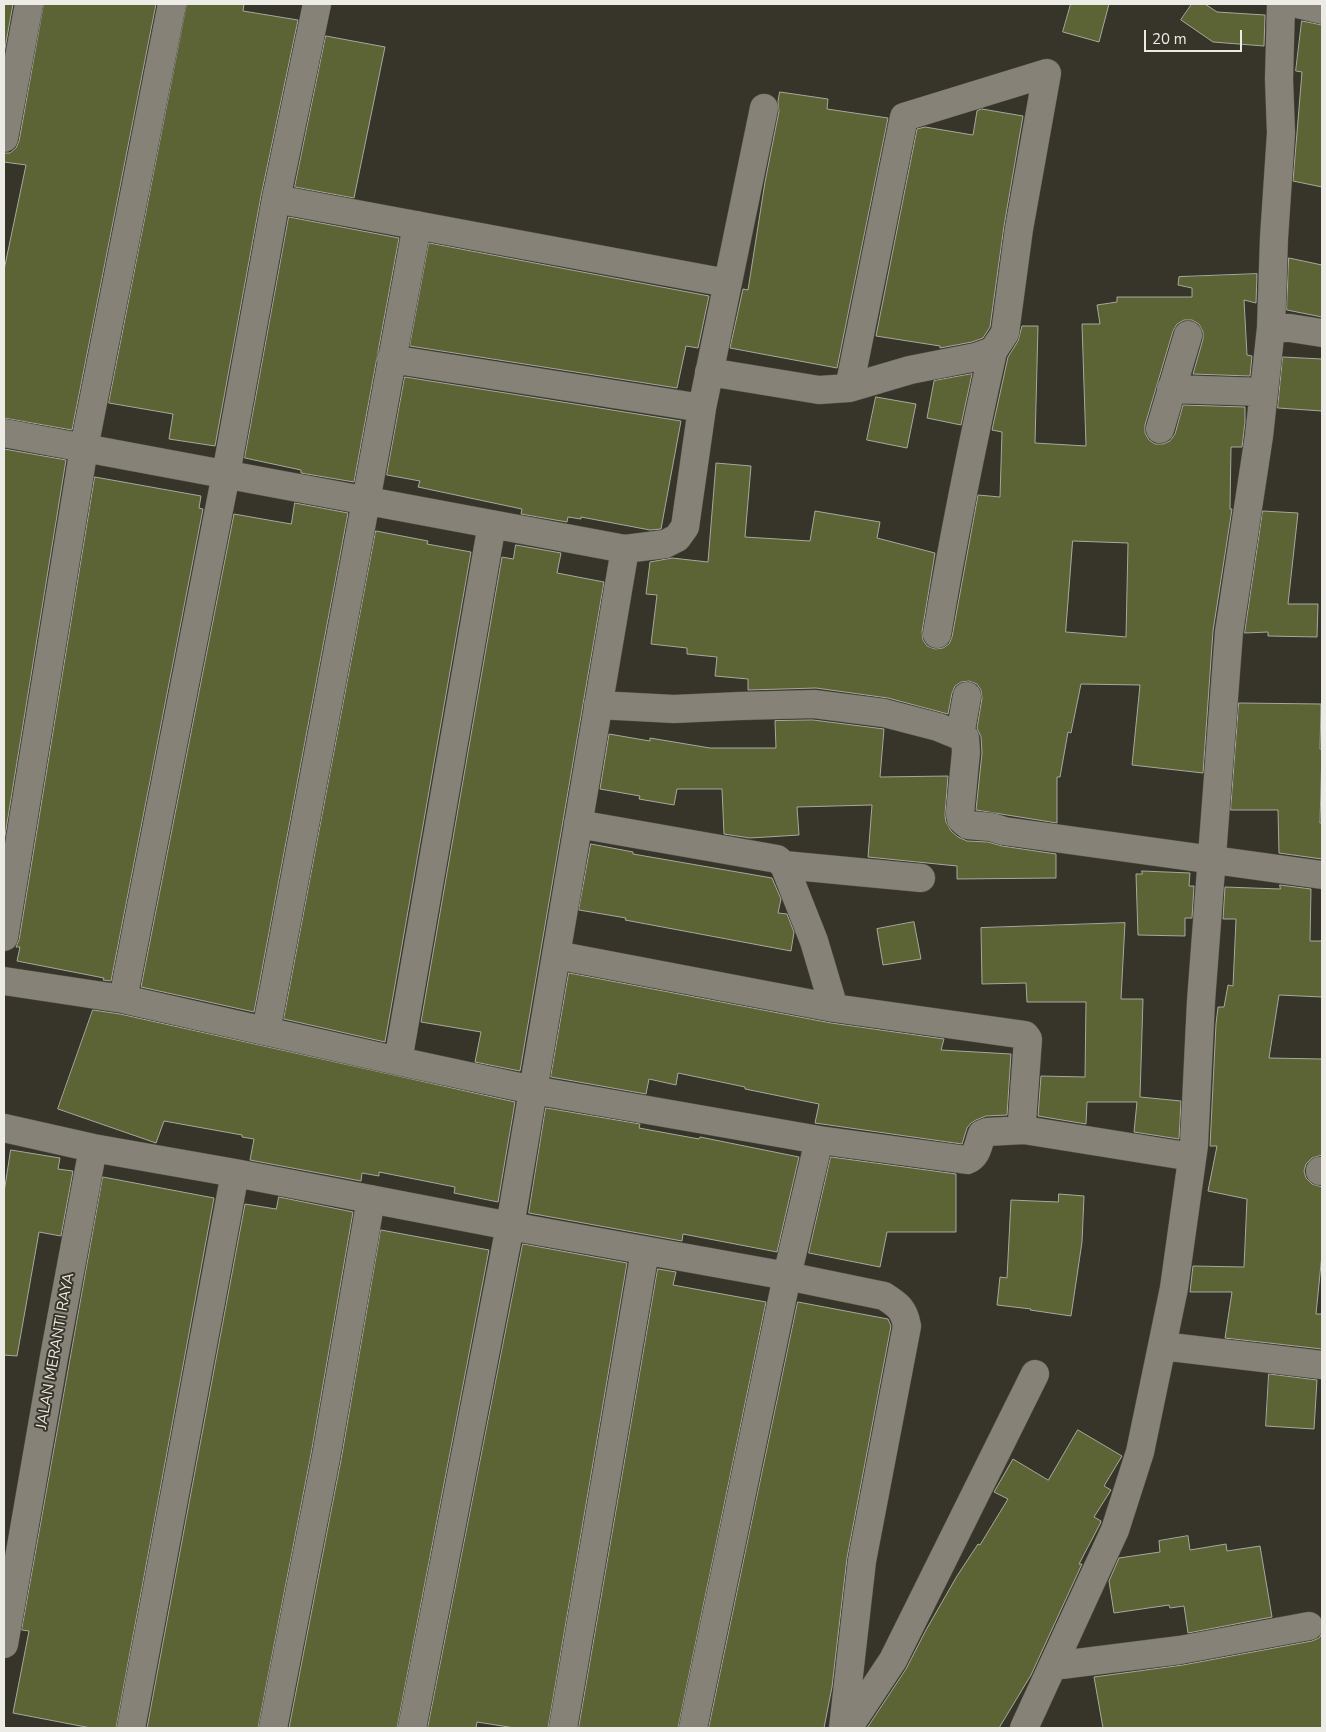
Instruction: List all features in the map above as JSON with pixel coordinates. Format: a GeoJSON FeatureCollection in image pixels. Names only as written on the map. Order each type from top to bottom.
{"type":"FeatureCollection","features":[{"type":"Feature","properties":{"kind":"street"},"geometry":{"type":"LineString","coordinates":[[4,138],[29,4]]}},
{"type":"Feature","properties":{"kind":"street"},"geometry":{"type":"LineString","coordinates":[[4,937],[84,448],[172,4]]}},
{"type":"Feature","properties":{"kind":"street"},"geometry":{"type":"LineString","coordinates":[[123,999],[226,474],[276,199],[317,4]]}},
{"type":"Feature","properties":{"kind":"street"},"geometry":{"type":"LineString","coordinates":[[1024,1728],[1115,1530],[1140,1452],[1174,1288],[1194,1145],[1200,1002],[1229,632],[1259,436],[1271,328],[1274,238],[1282,132],[1279,79],[1281,4]]}},
{"type":"Feature","properties":{"kind":"street"},"geometry":{"type":"LineString","coordinates":[[1297,4],[1322,10]]}},
{"type":"Feature","properties":{"kind":"street"},"geometry":{"type":"LineString","coordinates":[[850,388],[904,117],[1047,74],[1019,229],[1005,333],[993,351],[951,554],[938,634]]}},
{"type":"Feature","properties":{"kind":"street"},"geometry":{"type":"LineString","coordinates":[[4,433],[625,549],[665,544],[677,538],[685,527],[702,408],[764,108]]}},
{"type":"Feature","properties":{"kind":"street"},"geometry":{"type":"LineString","coordinates":[[276,199],[727,283]]}},
{"type":"Feature","properties":{"kind":"street"},"geometry":{"type":"LineString","coordinates":[[266,1031],[417,225]]}},
{"type":"Feature","properties":{"kind":"street"},"geometry":{"type":"LineString","coordinates":[[1271,328],[1290,328],[1322,333]]}},
{"type":"Feature","properties":{"kind":"street"},"geometry":{"type":"LineString","coordinates":[[1160,429],[1188,335]]}},
{"type":"Feature","properties":{"kind":"street"},"geometry":{"type":"LineString","coordinates":[[709,372],[819,390],[850,388],[910,370],[976,357],[993,351]]}},
{"type":"Feature","properties":{"kind":"street"},"geometry":{"type":"LineString","coordinates":[[391,359],[702,408]]}},
{"type":"Feature","properties":{"kind":"street"},"geometry":{"type":"LineString","coordinates":[[1172,389],[1264,392]]}},
{"type":"Feature","properties":{"kind":"street"},"geometry":{"type":"LineString","coordinates":[[398,1061],[492,524]]}},
{"type":"Feature","properties":{"kind":"street"},"geometry":{"type":"LineString","coordinates":[[412,1728],[510,1226],[625,549]]}},
{"type":"Feature","properties":{"kind":"street"},"geometry":{"type":"LineString","coordinates":[[960,735],[967,696]]}},
{"type":"Feature","properties":{"kind":"street"},"geometry":{"type":"LineString","coordinates":[[598,705],[674,709],[814,704],[884,713],[938,728],[965,738],[966,752],[960,814],[961,819],[968,825],[1322,874]]}},
{"type":"Feature","properties":{"kind":"street"},"geometry":{"type":"LineString","coordinates":[[578,824],[777,859],[784,865],[814,941],[834,1008]]}},
{"type":"Feature","properties":{"kind":"street"},"geometry":{"type":"LineString","coordinates":[[784,865],[921,878]]}},
{"type":"Feature","properties":{"kind":"street"},"geometry":{"type":"LineString","coordinates":[[556,955],[834,1008],[1025,1035],[1028,1039],[1022,1121],[1024,1130]]}},
{"type":"Feature","properties":{"kind":"street"},"geometry":{"type":"LineString","coordinates":[[4,981],[123,999],[533,1090],[819,1140],[967,1160],[971,1159],[976,1152],[982,1134],[987,1132],[1024,1130],[1192,1157]]}},
{"type":"Feature","properties":{"kind":"street"},"geometry":{"type":"LineString","coordinates":[[4,1128],[94,1148],[787,1276],[884,1296],[897,1304],[905,1314],[907,1326],[862,1561],[843,1728]]}},
{"type":"Feature","properties":{"kind":"street"},"geometry":{"type":"LineString","coordinates":[[693,1728],[787,1276],[819,1140]]}},
{"type":"Feature","properties":{"kind":"street","name":"JALAN MERANTI RAYA"},"geometry":{"type":"LineString","coordinates":[[4,1644],[54,1357],[94,1148]]}},
{"type":"Feature","properties":{"kind":"street"},"geometry":{"type":"LineString","coordinates":[[131,1728],[235,1173]]}},
{"type":"Feature","properties":{"kind":"street"},"geometry":{"type":"LineString","coordinates":[[273,1728],[326,1457],[372,1199]]}},
{"type":"Feature","properties":{"kind":"street"},"geometry":{"type":"LineString","coordinates":[[564,1728],[645,1251]]}},
{"type":"Feature","properties":{"kind":"street"},"geometry":{"type":"LineString","coordinates":[[1162,1346],[1322,1365]]}},
{"type":"Feature","properties":{"kind":"street"},"geometry":{"type":"LineString","coordinates":[[848,1728],[893,1660],[1035,1374]]}},
{"type":"Feature","properties":{"kind":"street"},"geometry":{"type":"LineString","coordinates":[[1053,1666],[1180,1650],[1309,1626]]}},
{"type":"Feature","properties":{"kind":"building"},"geometry":{"type":"Polygon","coordinates":[[[4,4],[13,4],[4,54],[4,4]]]}},
{"type":"Feature","properties":{"kind":"building"},"geometry":{"type":"Polygon","coordinates":[[[44,4],[156,4],[72,430],[4,418],[4,270],[26,165],[4,162],[4,153],[10,153],[16,148],[19,141],[44,4]]]}},
{"type":"Feature","properties":{"kind":"building"},"geometry":{"type":"Polygon","coordinates":[[[187,4],[244,4],[243,11],[298,20],[261,196],[215,446],[169,439],[173,414],[109,403],[187,4]]]}},
{"type":"Feature","properties":{"kind":"building"},"geometry":{"type":"Polygon","coordinates":[[[1071,4],[1109,4],[1099,42],[1063,32],[1071,4]]]}},
{"type":"Feature","properties":{"kind":"building"},"geometry":{"type":"Polygon","coordinates":[[[1192,4],[1205,4],[1217,12],[1265,15],[1264,46],[1213,42],[1181,20],[1192,4]]]}},
{"type":"Feature","properties":{"kind":"building"},"geometry":{"type":"Polygon","coordinates":[[[1302,21],[1322,25],[1322,187],[1293,181],[1302,72],[1296,71],[1302,21]]]}},
{"type":"Feature","properties":{"kind":"building"},"geometry":{"type":"Polygon","coordinates":[[[326,36],[385,47],[354,198],[295,187],[326,36]]]}},
{"type":"Feature","properties":{"kind":"building"},"geometry":{"type":"Polygon","coordinates":[[[780,92],[828,99],[827,109],[888,118],[837,368],[730,348],[743,289],[748,290],[765,182],[779,111],[780,92]]]}},
{"type":"Feature","properties":{"kind":"building"},"geometry":{"type":"Polygon","coordinates":[[[982,109],[1023,116],[1004,226],[990,327],[983,338],[940,348],[940,346],[876,336],[917,129],[925,127],[973,135],[977,111],[982,109]]]}},
{"type":"Feature","properties":{"kind":"building"},"geometry":{"type":"Polygon","coordinates":[[[289,217],[399,238],[354,482],[301,473],[301,470],[245,458],[289,217]]]}},
{"type":"Feature","properties":{"kind":"building"},"geometry":{"type":"Polygon","coordinates":[[[429,243],[709,296],[698,348],[686,346],[677,388],[410,346],[429,243]]]}},
{"type":"Feature","properties":{"kind":"building"},"geometry":{"type":"Polygon","coordinates":[[[1289,258],[1322,265],[1322,317],[1287,310],[1289,258]]]}},
{"type":"Feature","properties":{"kind":"building"},"geometry":{"type":"Polygon","coordinates":[[[1257,274],[1256,303],[1244,300],[1247,355],[1252,356],[1250,376],[1193,374],[1203,339],[1203,332],[1199,324],[1192,320],[1184,320],[1177,324],[1173,331],[1145,425],[1145,433],[1149,440],[1155,444],[1163,444],[1170,441],[1175,434],[1183,405],[1245,407],[1242,447],[1231,447],[1230,509],[1232,509],[1213,631],[1203,773],[1132,765],[1140,685],[1081,684],[1071,733],[1068,732],[1060,777],[1057,777],[1057,823],[976,810],[982,753],[981,737],[977,728],[982,698],[981,690],[977,684],[969,681],[961,682],[955,686],[948,714],[888,698],[816,688],[748,690],[748,679],[715,676],[717,657],[687,654],[687,648],[651,644],[657,595],[646,594],[650,562],[672,558],[708,562],[716,463],[751,466],[745,537],[810,541],[815,511],[880,522],[877,538],[935,553],[922,632],[923,640],[927,646],[935,649],[943,648],[949,644],[952,637],[978,495],[1000,497],[1002,432],[992,430],[1008,357],[1018,341],[1022,326],[1038,326],[1035,443],[1086,446],[1082,324],[1100,324],[1097,305],[1117,302],[1117,297],[1192,297],[1192,288],[1178,285],[1179,277],[1257,274]],[[1073,541],[1066,632],[1126,637],[1128,543],[1073,541]]]}},
{"type":"Feature","properties":{"kind":"building"},"geometry":{"type":"Polygon","coordinates":[[[1283,357],[1322,359],[1322,411],[1278,408],[1283,357]]]}},
{"type":"Feature","properties":{"kind":"building"},"geometry":{"type":"Polygon","coordinates":[[[972,374],[961,425],[927,418],[934,381],[972,374]]]}},
{"type":"Feature","properties":{"kind":"building"},"geometry":{"type":"Polygon","coordinates":[[[405,377],[681,421],[661,529],[650,530],[581,517],[581,519],[568,517],[567,522],[521,514],[522,509],[418,487],[420,481],[387,475],[405,377]]]}},
{"type":"Feature","properties":{"kind":"building"},"geometry":{"type":"Polygon","coordinates":[[[876,397],[916,404],[907,448],[867,440],[876,397]]]}},
{"type":"Feature","properties":{"kind":"building"},"geometry":{"type":"Polygon","coordinates":[[[4,449],[66,460],[4,842],[4,449]]]}},
{"type":"Feature","properties":{"kind":"building"},"geometry":{"type":"Polygon","coordinates":[[[95,477],[201,496],[199,508],[203,509],[111,981],[17,961],[20,947],[16,947],[19,940],[95,477]]]}},
{"type":"Feature","properties":{"kind":"building"},"geometry":{"type":"Polygon","coordinates":[[[295,503],[348,513],[254,1012],[141,987],[234,514],[291,524],[295,503]]]}},
{"type":"Feature","properties":{"kind":"building"},"geometry":{"type":"Polygon","coordinates":[[[1263,511],[1298,513],[1288,604],[1318,604],[1317,637],[1268,636],[1268,632],[1245,633],[1263,511]]]}},
{"type":"Feature","properties":{"kind":"building"},"geometry":{"type":"Polygon","coordinates":[[[376,531],[428,541],[427,544],[471,552],[385,1042],[284,1019],[376,531]]]}},
{"type":"Feature","properties":{"kind":"building"},"geometry":{"type":"Polygon","coordinates":[[[516,545],[561,553],[557,573],[604,582],[520,1071],[475,1062],[481,1032],[421,1022],[502,557],[513,559],[516,545]]]}},
{"type":"Feature","properties":{"kind":"building"},"geometry":{"type":"Polygon","coordinates":[[[1239,703],[1321,704],[1320,823],[1322,823],[1322,859],[1279,853],[1278,810],[1231,810],[1239,703]]]}},
{"type":"Feature","properties":{"kind":"building"},"geometry":{"type":"Polygon","coordinates":[[[813,720],[884,729],[880,777],[948,776],[945,815],[946,822],[951,831],[967,841],[988,842],[1002,846],[1056,854],[1056,878],[957,879],[957,866],[868,857],[872,805],[797,807],[799,835],[750,838],[724,834],[722,789],[677,789],[674,805],[639,799],[640,796],[600,789],[609,734],[650,741],[650,738],[710,748],[776,748],[775,721],[813,720]]]}},
{"type":"Feature","properties":{"kind":"building"},"geometry":{"type":"Polygon","coordinates":[[[591,844],[633,852],[633,854],[772,878],[781,899],[778,913],[787,914],[794,932],[791,951],[579,910],[591,844]]]}},
{"type":"Feature","properties":{"kind":"building"},"geometry":{"type":"Polygon","coordinates":[[[1142,871],[1190,873],[1189,886],[1194,886],[1192,918],[1185,918],[1185,936],[1138,935],[1136,874],[1142,874],[1142,871]]]}},
{"type":"Feature","properties":{"kind":"building"},"geometry":{"type":"Polygon","coordinates":[[[1280,885],[1311,889],[1310,941],[1322,941],[1322,997],[1279,995],[1269,1058],[1322,1059],[1322,1155],[1312,1158],[1306,1164],[1304,1171],[1306,1178],[1312,1184],[1322,1187],[1322,1254],[1316,1314],[1322,1314],[1322,1349],[1225,1338],[1232,1292],[1190,1292],[1193,1266],[1244,1267],[1247,1199],[1208,1191],[1217,1146],[1210,1146],[1218,1007],[1224,1007],[1228,985],[1233,986],[1236,919],[1223,919],[1225,887],[1280,889],[1280,885]]]}},
{"type":"Feature","properties":{"kind":"building"},"geometry":{"type":"Polygon","coordinates":[[[914,922],[921,959],[883,965],[877,929],[914,922]]]}},
{"type":"Feature","properties":{"kind":"building"},"geometry":{"type":"Polygon","coordinates":[[[1125,923],[1121,999],[1143,999],[1140,1097],[1181,1101],[1179,1139],[1134,1132],[1137,1102],[1087,1102],[1086,1124],[1038,1116],[1041,1076],[1085,1077],[1086,1002],[1027,1002],[1026,983],[982,984],[981,928],[1125,923]]]}},
{"type":"Feature","properties":{"kind":"building"},"geometry":{"type":"Polygon","coordinates":[[[569,973],[831,1023],[944,1039],[941,1050],[1011,1054],[1007,1115],[986,1116],[971,1123],[967,1128],[962,1144],[815,1123],[819,1104],[678,1073],[676,1085],[649,1079],[646,1094],[551,1077],[569,973]]]}},
{"type":"Feature","properties":{"kind":"building"},"geometry":{"type":"Polygon","coordinates":[[[93,1010],[120,1014],[515,1102],[498,1202],[454,1193],[455,1187],[379,1172],[379,1176],[362,1173],[361,1181],[250,1160],[254,1139],[242,1137],[242,1135],[164,1121],[156,1143],[58,1109],[93,1010]]]}},
{"type":"Feature","properties":{"kind":"building"},"geometry":{"type":"Polygon","coordinates":[[[546,1108],[640,1124],[639,1128],[699,1139],[700,1137],[799,1157],[777,1252],[683,1234],[682,1241],[529,1213],[546,1108]]]}},
{"type":"Feature","properties":{"kind":"building"},"geometry":{"type":"Polygon","coordinates":[[[11,1150],[60,1158],[58,1169],[73,1171],[61,1236],[39,1232],[17,1356],[4,1355],[4,1193],[11,1150]]]}},
{"type":"Feature","properties":{"kind":"building"},"geometry":{"type":"Polygon","coordinates":[[[831,1157],[956,1174],[956,1232],[887,1232],[880,1267],[809,1253],[831,1157]]]}},
{"type":"Feature","properties":{"kind":"building"},"geometry":{"type":"Polygon","coordinates":[[[103,1177],[214,1198],[116,1728],[91,1728],[13,1713],[29,1631],[22,1630],[103,1177]]]}},
{"type":"Feature","properties":{"kind":"building"},"geometry":{"type":"Polygon","coordinates":[[[1059,1194],[1084,1196],[1082,1242],[1071,1316],[997,1305],[1000,1277],[1007,1278],[1011,1200],[1058,1202],[1059,1194]]]}},
{"type":"Feature","properties":{"kind":"building"},"geometry":{"type":"Polygon","coordinates":[[[279,1197],[353,1212],[311,1454],[258,1728],[147,1728],[245,1204],[276,1209],[279,1197]]]}},
{"type":"Feature","properties":{"kind":"building"},"geometry":{"type":"Polygon","coordinates":[[[381,1230],[489,1250],[397,1728],[289,1728],[341,1460],[381,1230]]]}},
{"type":"Feature","properties":{"kind":"building"},"geometry":{"type":"Polygon","coordinates":[[[523,1244],[627,1263],[548,1728],[515,1728],[477,1722],[476,1728],[428,1728],[523,1244]]]}},
{"type":"Feature","properties":{"kind":"building"},"geometry":{"type":"Polygon","coordinates":[[[658,1269],[676,1272],[673,1285],[766,1302],[678,1728],[579,1728],[658,1269]]]}},
{"type":"Feature","properties":{"kind":"building"},"geometry":{"type":"Polygon","coordinates":[[[798,1302],[888,1319],[891,1326],[847,1558],[832,1687],[824,1728],[709,1728],[798,1302]]]}},
{"type":"Feature","properties":{"kind":"building"},"geometry":{"type":"Polygon","coordinates":[[[1269,1374],[1317,1380],[1314,1429],[1266,1426],[1269,1374]]]}},
{"type":"Feature","properties":{"kind":"building"},"geometry":{"type":"Polygon","coordinates":[[[1078,1430],[1122,1456],[1104,1486],[1111,1490],[1094,1517],[1101,1521],[1079,1564],[1082,1564],[1031,1675],[999,1728],[867,1728],[906,1669],[957,1576],[978,1544],[980,1545],[1008,1499],[994,1492],[1013,1459],[1048,1480],[1078,1430]]]}},
{"type":"Feature","properties":{"kind":"building"},"geometry":{"type":"Polygon","coordinates":[[[1188,1536],[1190,1550],[1226,1544],[1227,1551],[1260,1546],[1272,1617],[1188,1633],[1184,1606],[1170,1608],[1169,1605],[1114,1613],[1109,1581],[1119,1558],[1160,1552],[1159,1541],[1188,1536]]]}},
{"type":"Feature","properties":{"kind":"building"},"geometry":{"type":"Polygon","coordinates":[[[1322,1633],[1322,1728],[1103,1728],[1094,1677],[1183,1665],[1312,1641],[1319,1638],[1322,1633]]]}}]}
